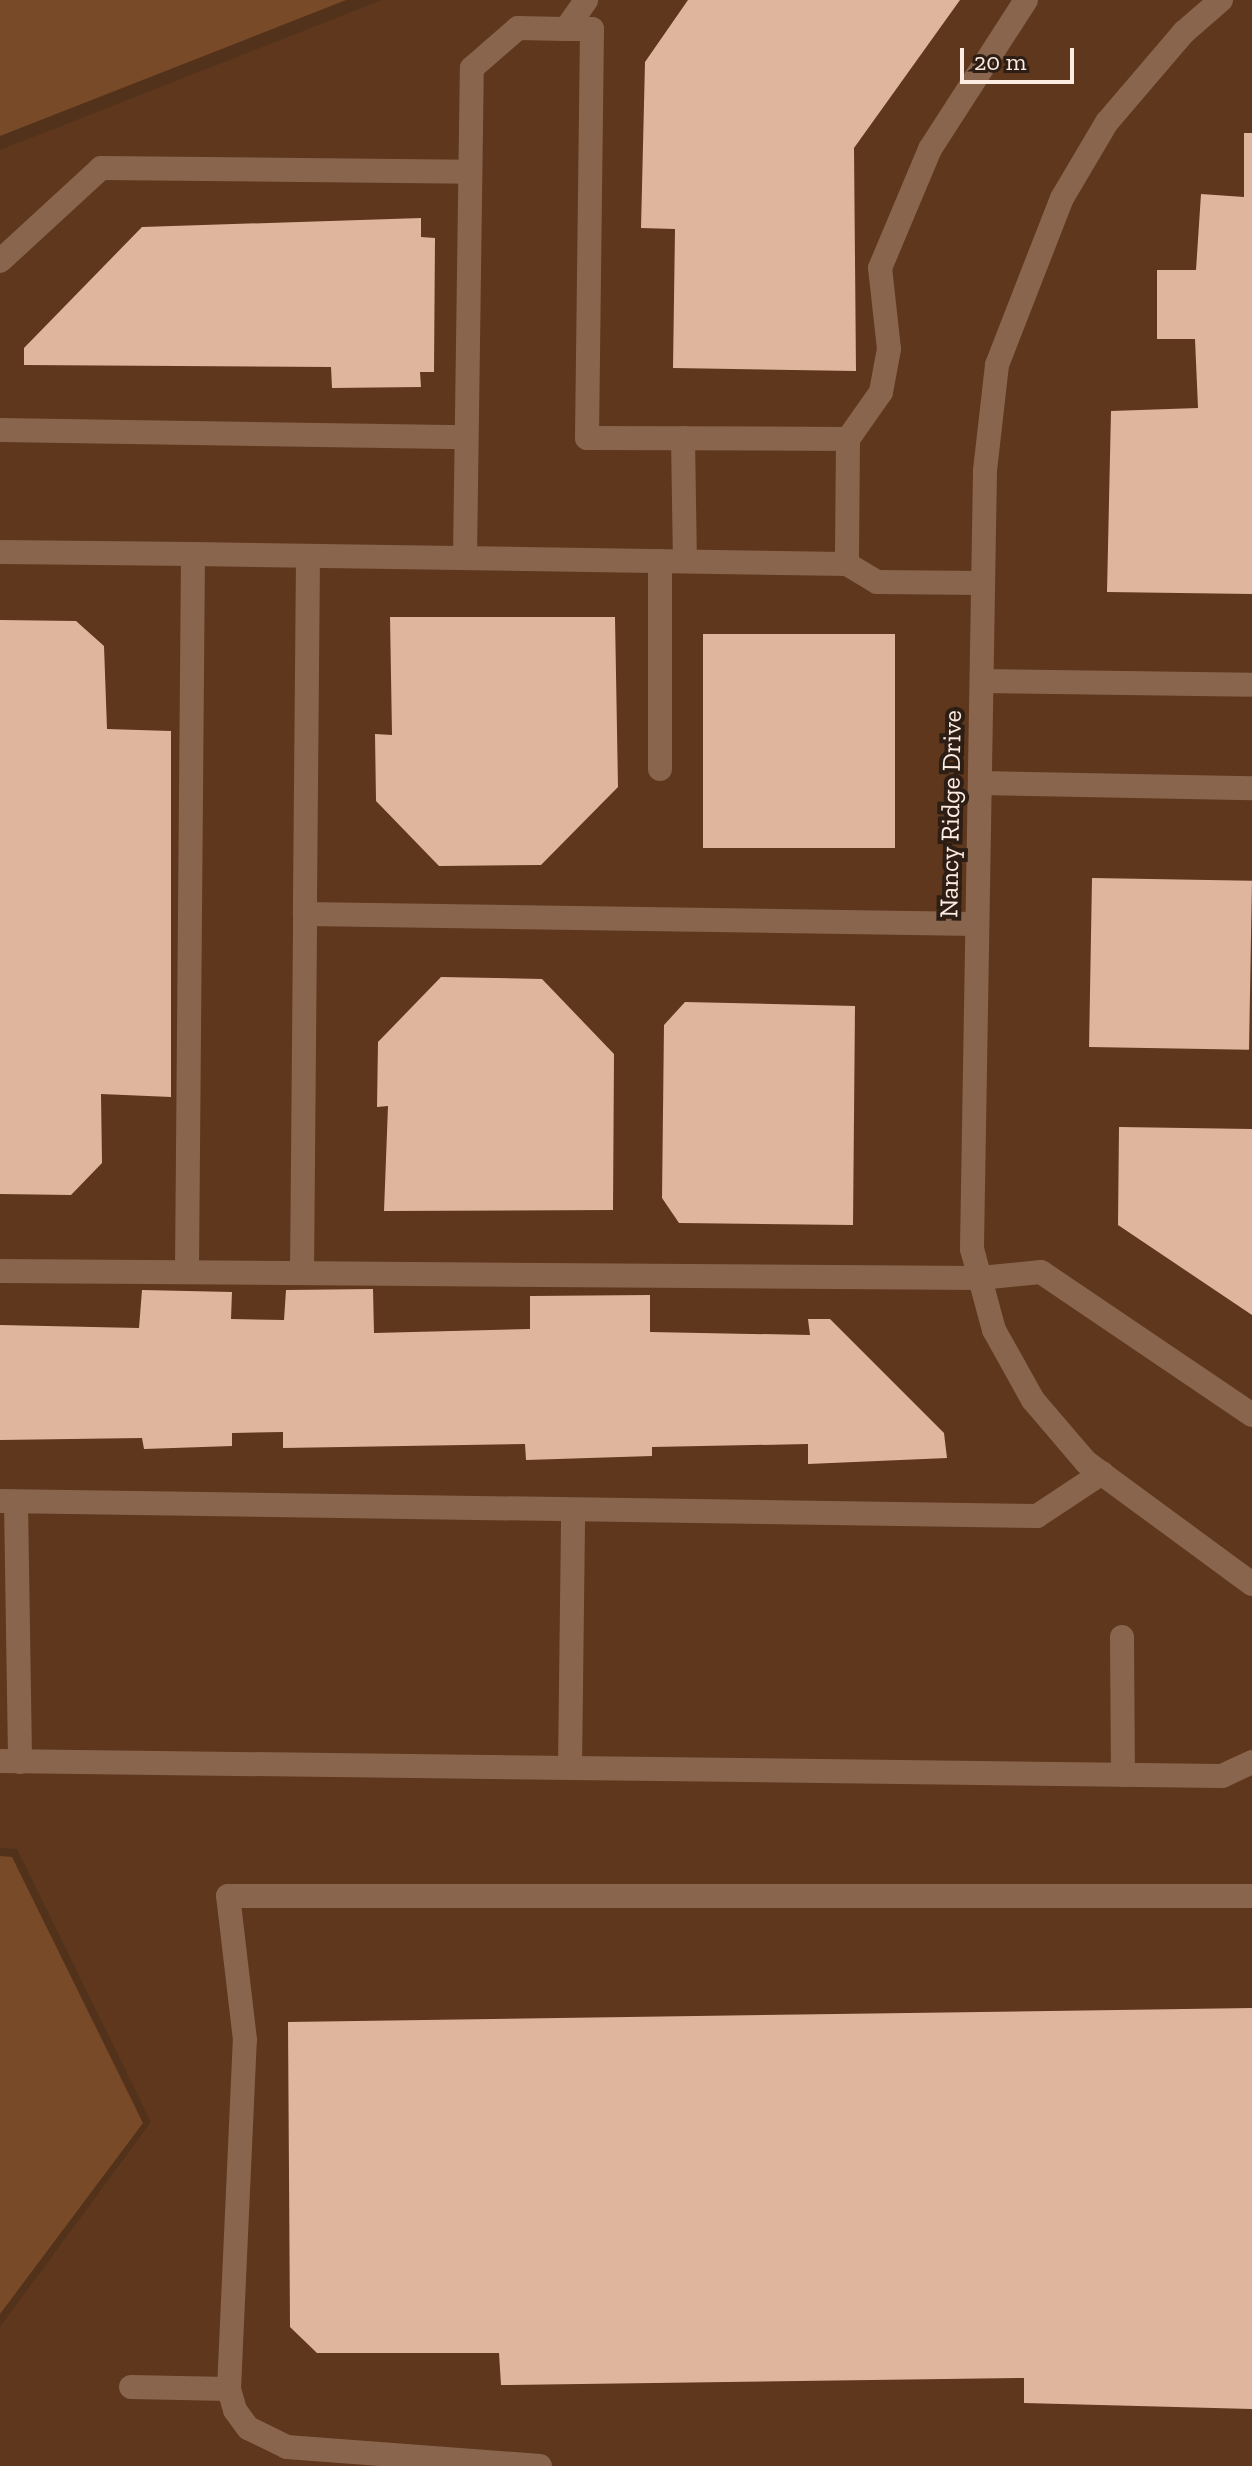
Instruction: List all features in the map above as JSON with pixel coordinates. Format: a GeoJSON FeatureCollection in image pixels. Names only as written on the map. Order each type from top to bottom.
{"type":"FeatureCollection","features":[{"type":"Feature","properties":{"kind":"street"},"geometry":{"type":"LineString","coordinates":[[566,29],[586,0]]}},
{"type":"Feature","properties":{"kind":"street"},"geometry":{"type":"LineString","coordinates":[[847,564],[848,439],[881,392],[889,349],[880,268],[930,149],[1026,0]]}},
{"type":"Feature","properties":{"kind":"street","name":"Nancy Ridge Drive"},"geometry":{"type":"LineString","coordinates":[[1221,0],[1184,32],[1107,122],[1062,198],[997,365],[985,471],[972,1249],[994,1330],[1033,1400],[1102,1473],[1251,1581]]}},
{"type":"Feature","properties":{"kind":"street"},"geometry":{"type":"LineString","coordinates":[[465,558],[472,68],[518,28],[592,29],[587,438],[848,439]]}},
{"type":"Feature","properties":{"kind":"street"},"geometry":{"type":"LineString","coordinates":[[0,261],[101,168],[470,172]]}},
{"type":"Feature","properties":{"kind":"street"},"geometry":{"type":"LineString","coordinates":[[0,430],[466,437]]}},
{"type":"Feature","properties":{"kind":"street"},"geometry":{"type":"LineString","coordinates":[[683,438],[685,561]]}},
{"type":"Feature","properties":{"kind":"street"},"geometry":{"type":"LineString","coordinates":[[0,552],[847,564],[877,582],[983,583]]}},
{"type":"Feature","properties":{"kind":"street"},"geometry":{"type":"LineString","coordinates":[[187,1272],[193,554]]}},
{"type":"Feature","properties":{"kind":"street"},"geometry":{"type":"LineString","coordinates":[[302,1273],[308,556]]}},
{"type":"Feature","properties":{"kind":"street"},"geometry":{"type":"LineString","coordinates":[[660,561],[660,769]]}},
{"type":"Feature","properties":{"kind":"street"},"geometry":{"type":"LineString","coordinates":[[982,681],[1252,685]]}},
{"type":"Feature","properties":{"kind":"street"},"geometry":{"type":"LineString","coordinates":[[980,783],[1252,788]]}},
{"type":"Feature","properties":{"kind":"street"},"geometry":{"type":"LineString","coordinates":[[305,914],[977,924]]}},
{"type":"Feature","properties":{"kind":"street"},"geometry":{"type":"LineString","coordinates":[[0,1271],[980,1278],[1041,1272],[1252,1415]]}},
{"type":"Feature","properties":{"kind":"street"},"geometry":{"type":"LineString","coordinates":[[1102,1473],[1037,1516],[8,1501],[10,1762],[1222,1776],[1252,1762]]}},
{"type":"Feature","properties":{"kind":"street"},"geometry":{"type":"LineString","coordinates":[[570,1768],[573,1510]]}},
{"type":"Feature","properties":{"kind":"street"},"geometry":{"type":"LineString","coordinates":[[1122,1637],[1123,1775]]}},
{"type":"Feature","properties":{"kind":"street"},"geometry":{"type":"LineString","coordinates":[[540,2466],[287,2447],[248,2428],[229,2389],[245,2040],[228,1896],[1252,1896]]}},
{"type":"Feature","properties":{"kind":"street"},"geometry":{"type":"LineString","coordinates":[[131,2387],[229,2389]]}},
{"type":"Feature","properties":{"kind":"shaded area"},"geometry":{"type":"Polygon","coordinates":[[[0,0],[346,0],[0,136],[0,0]]]}},
{"type":"Feature","properties":{"kind":"shaded area"},"geometry":{"type":"Polygon","coordinates":[[[382,0],[1252,0],[1252,2466],[0,2466],[0,2327],[151,2122],[17,1849],[0,1848],[0,150],[382,0]]]}},
{"type":"Feature","properties":{"kind":"shaded area"},"geometry":{"type":"Polygon","coordinates":[[[0,1856],[12,1857],[143,2123],[0,2314],[0,1856]]]}},
{"type":"Feature","properties":{"kind":"building"},"geometry":{"type":"Polygon","coordinates":[[[688,0],[960,0],[854,148],[856,371],[673,368],[675,229],[641,228],[645,62],[688,0]]]}},
{"type":"Feature","properties":{"kind":"building"},"geometry":{"type":"Polygon","coordinates":[[[1244,133],[1252,133],[1252,594],[1107,592],[1111,411],[1198,408],[1195,339],[1157,339],[1157,270],[1196,270],[1201,194],[1244,197],[1244,133]]]}},
{"type":"Feature","properties":{"kind":"building"},"geometry":{"type":"Polygon","coordinates":[[[421,218],[421,237],[435,238],[434,372],[420,372],[421,387],[332,388],[331,367],[24,365],[24,348],[142,227],[421,218]]]}},
{"type":"Feature","properties":{"kind":"building"},"geometry":{"type":"Polygon","coordinates":[[[390,617],[615,617],[618,787],[541,865],[439,866],[376,801],[375,734],[392,735],[390,617]]]}},
{"type":"Feature","properties":{"kind":"building"},"geometry":{"type":"Polygon","coordinates":[[[0,620],[76,621],[104,646],[107,729],[171,731],[171,1097],[101,1094],[102,1163],[71,1195],[0,1194],[0,620]]]}},
{"type":"Feature","properties":{"kind":"building"},"geometry":{"type":"Polygon","coordinates":[[[703,634],[895,634],[895,848],[703,848],[703,634]]]}},
{"type":"Feature","properties":{"kind":"building"},"geometry":{"type":"Polygon","coordinates":[[[1092,878],[1252,881],[1249,1050],[1089,1047],[1092,878]]]}},
{"type":"Feature","properties":{"kind":"building"},"geometry":{"type":"Polygon","coordinates":[[[441,977],[542,979],[614,1054],[613,1210],[384,1211],[388,1106],[377,1107],[378,1042],[441,977]]]}},
{"type":"Feature","properties":{"kind":"building"},"geometry":{"type":"Polygon","coordinates":[[[685,1002],[855,1006],[853,1225],[679,1223],[662,1198],[664,1025],[685,1002]]]}},
{"type":"Feature","properties":{"kind":"building"},"geometry":{"type":"Polygon","coordinates":[[[1119,1127],[1252,1129],[1252,1315],[1118,1225],[1119,1127]]]}},
{"type":"Feature","properties":{"kind":"building"},"geometry":{"type":"Polygon","coordinates":[[[373,1289],[374,1333],[530,1329],[530,1296],[650,1295],[650,1332],[810,1335],[808,1319],[830,1319],[944,1433],[947,1458],[808,1464],[808,1444],[652,1447],[652,1456],[526,1460],[525,1444],[283,1448],[283,1432],[232,1433],[232,1446],[144,1449],[142,1438],[0,1440],[0,1325],[139,1328],[142,1290],[232,1292],[231,1319],[284,1320],[286,1290],[373,1289]]]}},
{"type":"Feature","properties":{"kind":"building"},"geometry":{"type":"Polygon","coordinates":[[[1252,2008],[1252,2409],[1024,2403],[1024,2378],[501,2385],[499,2353],[317,2353],[290,2327],[288,2022],[1252,2008]]]}}]}
